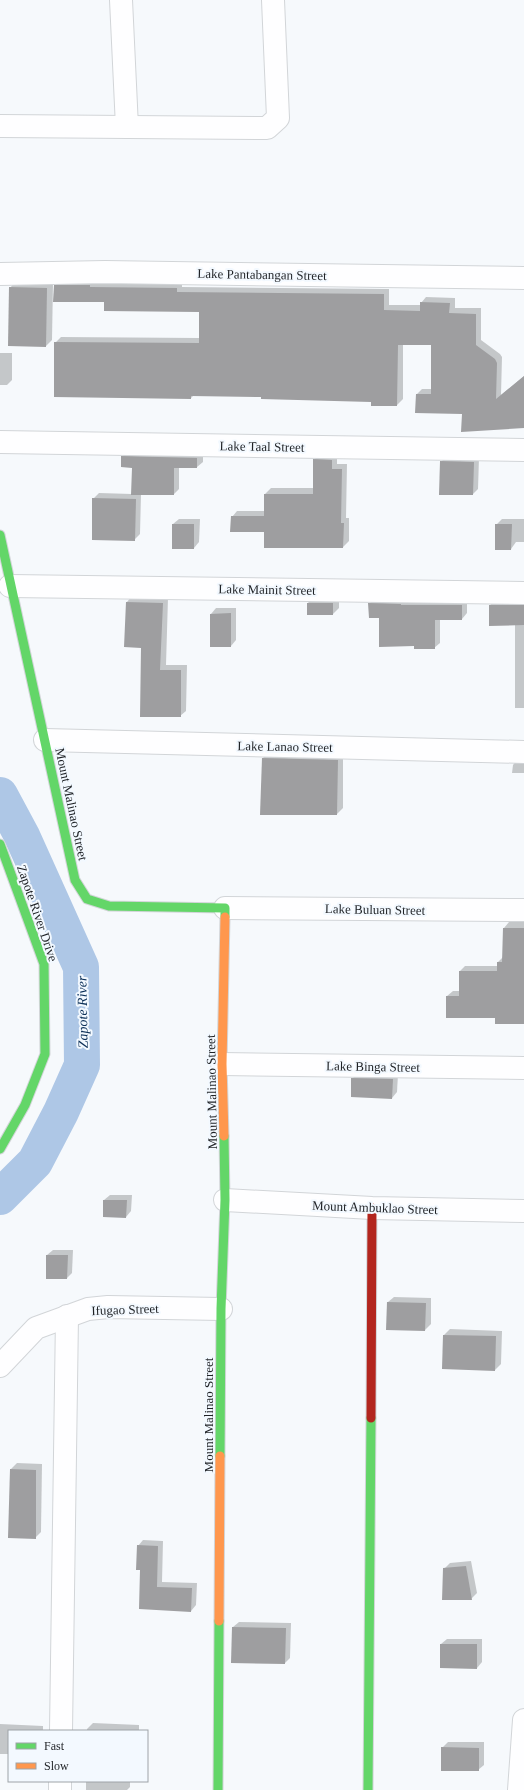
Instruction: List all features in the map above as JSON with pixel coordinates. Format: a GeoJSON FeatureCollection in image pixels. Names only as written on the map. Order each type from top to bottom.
{"type":"FeatureCollection","features":[{"type":"Feature","properties":{"kind":"street"},"geometry":{"type":"LineString","coordinates":[[120,0],[127,127]]}},
{"type":"Feature","properties":{"kind":"street"},"geometry":{"type":"LineString","coordinates":[[0,126],[267,128],[278,118],[273,0]]}},
{"type":"Feature","properties":{"kind":"street","name":"Lake Pantabangan Street"},"geometry":{"type":"LineString","coordinates":[[0,274],[105,272],[524,278]]}},
{"type":"Feature","properties":{"kind":"street","name":"Lake Taal Street"},"geometry":{"type":"LineString","coordinates":[[0,442],[524,450]]}},
{"type":"Feature","properties":{"kind":"street","name":"Mount Malinao Street"},"geometry":{"type":"LineString","coordinates":[[0,535],[75,880],[87,899],[109,906],[225,908],[222,1064],[225,1200],[221,1309],[218,1790]]}},
{"type":"Feature","properties":{"kind":"street","name":"Lake Mainit Street"},"geometry":{"type":"LineString","coordinates":[[10,586],[524,593]]}},
{"type":"Feature","properties":{"kind":"street","name":"Lake Lanao Street"},"geometry":{"type":"LineString","coordinates":[[45,740],[524,752]]}},
{"type":"Feature","properties":{"kind":"street","name":"Zapote River Drive"},"geometry":{"type":"LineString","coordinates":[[0,844],[44,964],[45,1046],[45,1054],[25,1105],[0,1149]]}},
{"type":"Feature","properties":{"kind":"street","name":"Lake Buluan Street"},"geometry":{"type":"LineString","coordinates":[[225,908],[524,910]]}},
{"type":"Feature","properties":{"kind":"street","name":"Lake Binga Street"},"geometry":{"type":"LineString","coordinates":[[222,1064],[524,1068]]}},
{"type":"Feature","properties":{"kind":"street","name":"Mount Ambuklao Street"},"geometry":{"type":"LineString","coordinates":[[225,1200],[372,1208],[524,1211]]}},
{"type":"Feature","properties":{"kind":"street"},"geometry":{"type":"LineString","coordinates":[[368,1790],[372,1208]]}},
{"type":"Feature","properties":{"kind":"street","name":"Ifugao Street"},"geometry":{"type":"LineString","coordinates":[[0,1366],[36,1328],[88,1309],[108,1307],[221,1309]]}},
{"type":"Feature","properties":{"kind":"street"},"geometry":{"type":"LineString","coordinates":[[61,1730],[67,1316]]}},
{"type":"Feature","properties":{"kind":"street"},"geometry":{"type":"LineString","coordinates":[[519,1790],[524,1720]]}},
{"type":"Feature","properties":{"kind":"building"},"geometry":{"type":"Polygon","coordinates":[[[54,285],[177,288],[177,292],[384,294],[384,310],[420,311],[420,302],[450,303],[449,313],[476,314],[476,345],[495,359],[497,363],[496,399],[524,376],[524,428],[461,432],[462,414],[415,413],[416,394],[431,394],[431,345],[398,345],[397,406],[371,406],[371,402],[261,399],[261,397],[191,396],[191,399],[54,397],[54,342],[199,343],[199,312],[104,311],[104,302],[53,302],[54,285]]]}},
{"type":"Feature","properties":{"kind":"building"},"geometry":{"type":"Polygon","coordinates":[[[9,287],[47,288],[46,347],[8,346],[9,287]]]}},
{"type":"Feature","properties":{"kind":"building"},"geometry":{"type":"Polygon","coordinates":[[[121,456],[197,458],[197,468],[174,468],[174,495],[131,495],[132,468],[121,467],[121,456]]]}},
{"type":"Feature","properties":{"kind":"building"},"geometry":{"type":"Polygon","coordinates":[[[313,459],[332,460],[332,469],[342,469],[341,523],[344,523],[343,548],[264,548],[264,532],[230,532],[231,516],[264,516],[264,494],[313,494],[313,459]]]}},
{"type":"Feature","properties":{"kind":"building"},"geometry":{"type":"Polygon","coordinates":[[[440,461],[474,462],[473,495],[439,495],[440,461]]]}},
{"type":"Feature","properties":{"kind":"building"},"geometry":{"type":"Polygon","coordinates":[[[92,498],[136,499],[135,541],[92,540],[92,498]]]}},
{"type":"Feature","properties":{"kind":"building"},"geometry":{"type":"Polygon","coordinates":[[[172,524],[194,524],[194,549],[172,549],[172,524]]]}},
{"type":"Feature","properties":{"kind":"building"},"geometry":{"type":"Polygon","coordinates":[[[495,524],[512,524],[511,550],[495,550],[495,524]]]}},
{"type":"Feature","properties":{"kind":"building"},"geometry":{"type":"Polygon","coordinates":[[[126,602],[163,603],[160,670],[181,670],[181,717],[140,717],[141,648],[124,647],[126,602]]]}},
{"type":"Feature","properties":{"kind":"building"},"geometry":{"type":"Polygon","coordinates":[[[307,603],[333,603],[333,615],[307,615],[307,603]]]}},
{"type":"Feature","properties":{"kind":"building"},"geometry":{"type":"Polygon","coordinates":[[[368,603],[401,605],[462,605],[462,620],[435,620],[435,649],[414,649],[414,646],[379,647],[379,618],[369,618],[368,603]]]}},
{"type":"Feature","properties":{"kind":"building"},"geometry":{"type":"Polygon","coordinates":[[[489,605],[524,605],[524,625],[489,626],[489,605]]]}},
{"type":"Feature","properties":{"kind":"building"},"geometry":{"type":"Polygon","coordinates":[[[231,613],[231,647],[210,647],[210,614],[231,613]]]}},
{"type":"Feature","properties":{"kind":"building"},"geometry":{"type":"Polygon","coordinates":[[[262,758],[338,760],[337,815],[260,815],[262,758]]]}},
{"type":"Feature","properties":{"kind":"building"},"geometry":{"type":"Polygon","coordinates":[[[503,928],[524,928],[524,1024],[495,1024],[495,1018],[446,1018],[446,996],[459,996],[459,971],[497,971],[497,962],[502,962],[503,928]]]}},
{"type":"Feature","properties":{"kind":"building"},"geometry":{"type":"Polygon","coordinates":[[[351,1078],[393,1079],[392,1099],[351,1097],[351,1078]]]}},
{"type":"Feature","properties":{"kind":"building"},"geometry":{"type":"Polygon","coordinates":[[[103,1200],[127,1200],[126,1218],[103,1217],[103,1200]]]}},
{"type":"Feature","properties":{"kind":"building"},"geometry":{"type":"Polygon","coordinates":[[[46,1255],[68,1255],[67,1279],[46,1279],[46,1255]]]}},
{"type":"Feature","properties":{"kind":"building"},"geometry":{"type":"Polygon","coordinates":[[[387,1302],[426,1303],[425,1331],[386,1330],[387,1302]]]}},
{"type":"Feature","properties":{"kind":"building"},"geometry":{"type":"Polygon","coordinates":[[[443,1335],[496,1336],[495,1371],[442,1369],[443,1335]]]}},
{"type":"Feature","properties":{"kind":"building"},"geometry":{"type":"Polygon","coordinates":[[[10,1469],[36,1470],[36,1539],[8,1538],[10,1469]]]}},
{"type":"Feature","properties":{"kind":"building"},"geometry":{"type":"Polygon","coordinates":[[[137,1545],[158,1546],[157,1587],[192,1588],[191,1612],[139,1609],[140,1570],[136,1570],[137,1545]]]}},
{"type":"Feature","properties":{"kind":"building"},"geometry":{"type":"Polygon","coordinates":[[[466,1566],[472,1600],[442,1600],[443,1568],[466,1566]]]}},
{"type":"Feature","properties":{"kind":"building"},"geometry":{"type":"Polygon","coordinates":[[[232,1627],[286,1628],[285,1664],[231,1663],[232,1627]]]}},
{"type":"Feature","properties":{"kind":"building"},"geometry":{"type":"Polygon","coordinates":[[[440,1644],[477,1644],[477,1669],[440,1668],[440,1644]]]}},
{"type":"Feature","properties":{"kind":"building"},"geometry":{"type":"Polygon","coordinates":[[[441,1747],[479,1748],[479,1771],[441,1771],[441,1747]]]}},
{"type":"Feature","properties":{"kind":"waterway","name":"Zapote River"},"geometry":{"type":"LineString","coordinates":[[0,795],[22,836],[81,967],[82,1065],[61,1112],[35,1162],[0,1197]]}},
{"type":"Feature","properties":{"kind":"traffic: fast"},"geometry":{"type":"LineString","coordinates":[[0,535],[75,880],[87,899],[109,906],[225,908],[225,917]]}},
{"type":"Feature","properties":{"kind":"traffic: fast"},"geometry":{"type":"LineString","coordinates":[[0,844],[44,964],[45,1054],[25,1105],[0,1149]]}},
{"type":"Feature","properties":{"kind":"traffic: fast"},"geometry":{"type":"LineString","coordinates":[[220,1456],[221,1309],[225,1200],[224,1136]]}},
{"type":"Feature","properties":{"kind":"traffic: fast"},"geometry":{"type":"LineString","coordinates":[[368,1790],[371,1418]]}},
{"type":"Feature","properties":{"kind":"traffic: fast"},"geometry":{"type":"LineString","coordinates":[[218,1790],[219,1621]]}},
{"type":"Feature","properties":{"kind":"traffic: slow"},"geometry":{"type":"LineString","coordinates":[[224,1136],[222,1064],[225,917]]}},
{"type":"Feature","properties":{"kind":"traffic: slow"},"geometry":{"type":"LineString","coordinates":[[219,1621],[220,1456]]}},
{"type":"Feature","properties":{"kind":"traffic: jam"},"geometry":{"type":"LineString","coordinates":[[371,1418],[372,1208]]}}]}
